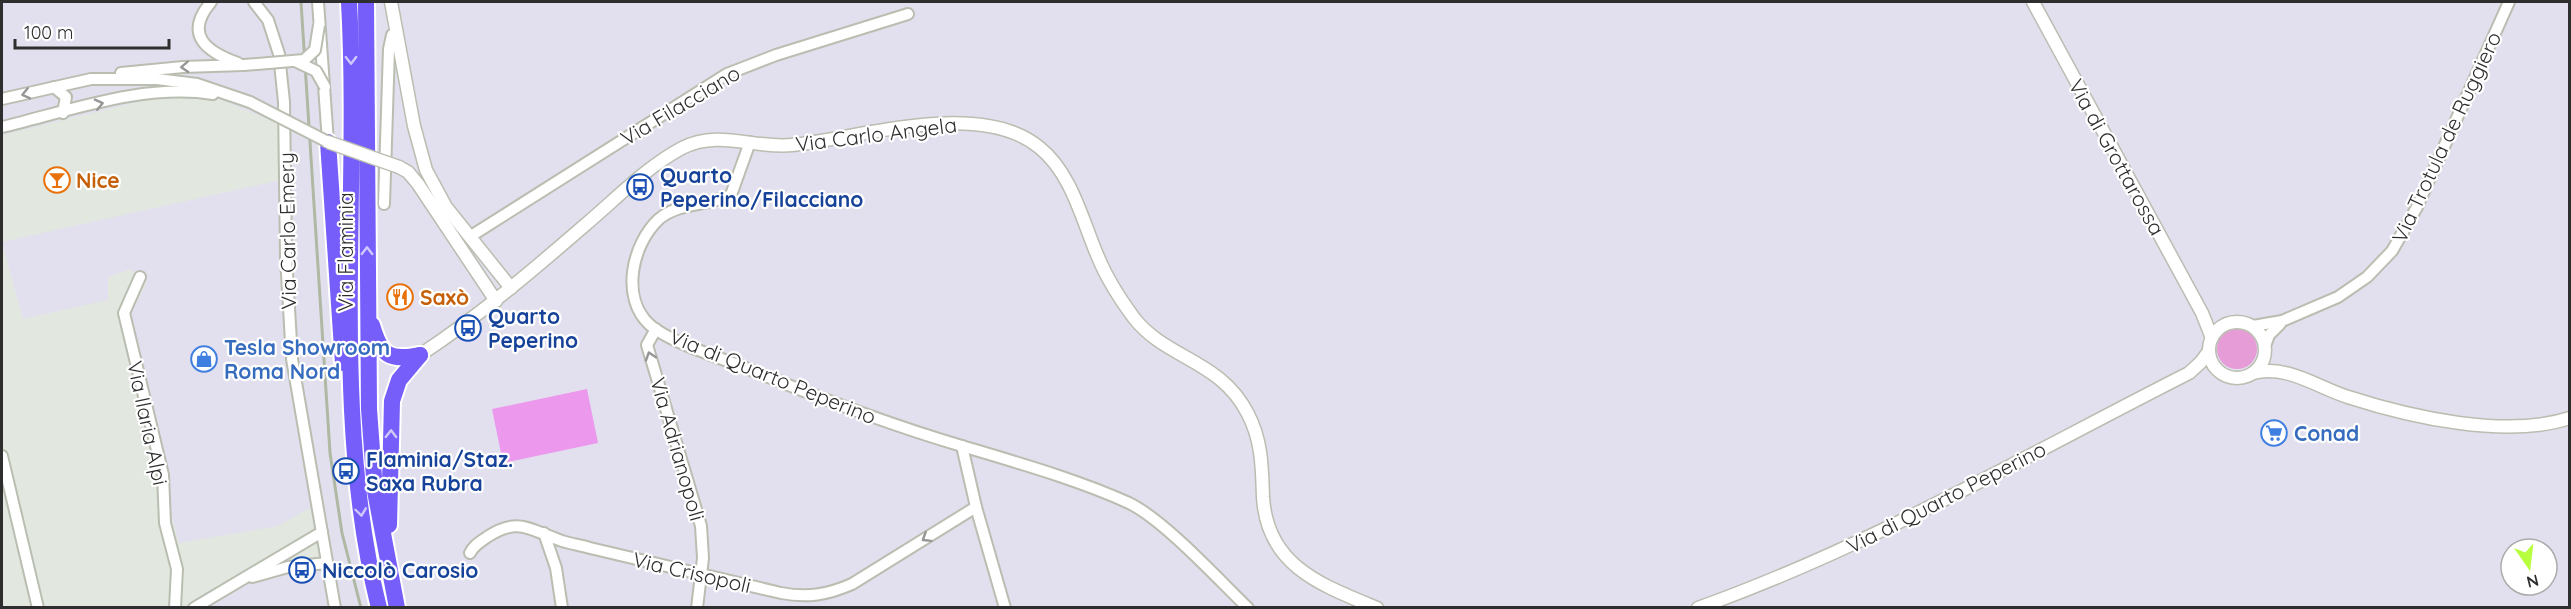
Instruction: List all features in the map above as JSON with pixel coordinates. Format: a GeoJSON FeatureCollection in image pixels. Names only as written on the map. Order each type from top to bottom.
{"type":"FeatureCollection","features":[{"type":"Feature","properties":{"kind":"highway","name":"Via Flaminia"},"geometry":{"type":"LineString","coordinates":[[349,2],[354,432],[360,511],[379,608]]}},
{"type":"Feature","properties":{"kind":"highway","name":"Via Flaminia"},"geometry":{"type":"LineString","coordinates":[[366,2],[369,409],[375,482],[396,602]]}},
{"type":"Feature","properties":{"kind":"highway"},"geometry":{"type":"LineString","coordinates":[[328,142],[341,354],[354,432]]}},
{"type":"Feature","properties":{"kind":"highway"},"geometry":{"type":"LineString","coordinates":[[368,309],[375,337],[386,354],[399,358],[420,355]]}},
{"type":"Feature","properties":{"kind":"highway"},"geometry":{"type":"LineString","coordinates":[[396,602],[389,545],[392,409],[399,380],[420,355]]}},
{"type":"Feature","properties":{"kind":"street"},"geometry":{"type":"LineString","coordinates":[[211,2],[201,19],[202,40],[215,55],[244,65]]}},
{"type":"Feature","properties":{"kind":"street","name":"Via Carlo Emery"},"geometry":{"type":"LineString","coordinates":[[254,2],[268,20],[279,54],[284,102],[288,287],[294,373],[335,608]]}},
{"type":"Feature","properties":{"kind":"street"},"geometry":{"type":"LineString","coordinates":[[318,2],[328,142]]}},
{"type":"Feature","properties":{"kind":"street"},"geometry":{"type":"LineString","coordinates":[[391,2],[414,126],[426,170],[446,207],[511,288]]}},
{"type":"Feature","properties":{"kind":"street","name":"Via di Grottarossa"},"geometry":{"type":"LineString","coordinates":[[2033,2],[2202,313],[2210,344]]}},
{"type":"Feature","properties":{"kind":"street","name":"Via Trotula de Ruggiero"},"geometry":{"type":"LineString","coordinates":[[2253,326],[2282,321],[2354,287],[2381,264],[2392,250],[2417,207],[2509,2]]}},
{"type":"Feature","properties":{"kind":"street","name":"Via Filacciano"},"geometry":{"type":"LineString","coordinates":[[471,236],[727,74],[776,55],[908,14]]}},
{"type":"Feature","properties":{"kind":"street"},"geometry":{"type":"LineString","coordinates":[[2,99],[91,79],[173,68],[297,62],[308,57],[315,50],[320,25]]}},
{"type":"Feature","properties":{"kind":"street"},"geometry":{"type":"LineString","coordinates":[[384,204],[389,49],[392,35],[397,33]]}},
{"type":"Feature","properties":{"kind":"street"},"geometry":{"type":"LineString","coordinates":[[297,62],[316,71],[325,87]]}},
{"type":"Feature","properties":{"kind":"street"},"geometry":{"type":"LineString","coordinates":[[91,79],[179,80],[205,86],[250,102],[328,142],[399,167],[408,172],[418,184],[496,301]]}},
{"type":"Feature","properties":{"kind":"street"},"geometry":{"type":"LineString","coordinates":[[54,87],[66,97],[63,113]]}},
{"type":"Feature","properties":{"kind":"street"},"geometry":{"type":"LineString","coordinates":[[2,127],[164,90],[199,92],[237,98]]}},
{"type":"Feature","properties":{"kind":"street","name":"Via Carlo Angela"},"geometry":{"type":"LineString","coordinates":[[750,141],[788,146],[895,128],[965,123],[1003,128],[1035,143],[1051,157],[1068,183],[1099,260],[1115,292],[1135,320],[1146,332],[1199,363],[1220,379],[1247,412],[1262,455],[1264,511],[1275,541],[1284,555],[1315,580],[1377,608]]}},
{"type":"Feature","properties":{"kind":"street"},"geometry":{"type":"LineString","coordinates":[[420,355],[496,301],[636,178],[682,148],[708,139],[750,141]]}},
{"type":"Feature","properties":{"kind":"street","name":"Via di Quarto Peperino"},"geometry":{"type":"LineString","coordinates":[[750,141],[733,193],[666,214],[651,228],[639,246],[634,264],[635,294],[644,317],[656,329],[835,405],[962,446],[1022,462],[1131,504],[1157,523],[1248,608]]}},
{"type":"Feature","properties":{"kind":"street","name":"Via Ilaria Alpi"},"geometry":{"type":"LineString","coordinates":[[140,277],[124,313],[162,475],[165,523],[177,570],[175,608]]}},
{"type":"Feature","properties":{"kind":"street"},"geometry":{"type":"LineString","coordinates":[[2202,313],[2226,324],[2240,322],[2253,326],[2261,335],[2265,348],[2286,372]]}},
{"type":"Feature","properties":{"kind":"street"},"geometry":{"type":"LineString","coordinates":[[2253,373],[2263,361],[2269,335],[2282,321]]}},
{"type":"Feature","properties":{"kind":"street"},"geometry":{"type":"LineString","coordinates":[[2226,324],[2210,344],[2212,363],[2220,372],[2239,378],[2271,370],[2286,372],[2348,397],[2437,420],[2524,426],[2570,418]]}},
{"type":"Feature","properties":{"kind":"street","name":"Via Adrianopoli"},"geometry":{"type":"LineString","coordinates":[[656,329],[647,345],[694,496],[703,543],[697,608]]}},
{"type":"Feature","properties":{"kind":"street","name":"Via di Quarto Peperino"},"geometry":{"type":"LineString","coordinates":[[1698,608],[1816,562],[1881,531],[2189,373],[2201,362],[2210,344]]}},
{"type":"Feature","properties":{"kind":"street","name":"Via di Quarto Peperino"},"geometry":{"type":"LineString","coordinates":[[2189,373],[2220,372]]}},
{"type":"Feature","properties":{"kind":"street"},"geometry":{"type":"LineString","coordinates":[[962,446],[976,507],[1004,607]]}},
{"type":"Feature","properties":{"kind":"street"},"geometry":{"type":"LineString","coordinates":[[2,456],[38,608]]}},
{"type":"Feature","properties":{"kind":"street","name":"Via Crisopoli"},"geometry":{"type":"LineString","coordinates":[[470,553],[475,545],[508,526],[526,526],[561,541],[794,596],[826,594],[852,584],[976,507]]}},
{"type":"Feature","properties":{"kind":"street"},"geometry":{"type":"LineString","coordinates":[[194,608],[322,532]]}},
{"type":"Feature","properties":{"kind":"street"},"geometry":{"type":"LineString","coordinates":[[544,533],[556,568],[562,608]]}},
{"type":"Feature","properties":{"kind":"street"},"geometry":{"type":"LineString","coordinates":[[227,588],[276,570],[327,563]]}},
{"type":"Feature","properties":{"kind":"shaded area"},"geometry":{"type":"Polygon","coordinates":[[[158,97],[219,99],[279,124],[281,180],[2,242],[2,135],[158,97]]]}},
{"type":"Feature","properties":{"kind":"shaded area"},"geometry":{"type":"Polygon","coordinates":[[[2,242],[23,319],[108,300],[108,277],[130,269],[147,283],[129,316],[167,477],[170,509],[179,543],[278,526],[310,508],[320,560],[229,583],[184,607],[2,607],[2,242]]]}},
{"type":"Feature","properties":{"kind":"shaded area"},"geometry":{"type":"Polygon","coordinates":[[[2237,329],[2245,330],[2251,335],[2256,341],[2256,357],[2251,363],[2245,368],[2237,369],[2229,368],[2223,363],[2218,357],[2217,349],[2218,341],[2223,335],[2229,330],[2237,329]]]}},
{"type":"Feature","properties":{"kind":"shaded area"},"geometry":{"type":"Polygon","coordinates":[[[587,389],[598,443],[503,463],[492,409],[587,389]]]}},
{"type":"Feature","properties":{"kind":"railway"},"geometry":{"type":"LineString","coordinates":[[301,2],[330,453],[342,533],[361,608]]}},
{"type":"Feature","properties":{"kind":"place","name":"Nice"},"geometry":{"type":"Point","coordinates":[57,180]}},
{"type":"Feature","properties":{"kind":"place","name":"Quarto Peperino/Filacciano"},"geometry":{"type":"Point","coordinates":[640,187]}},
{"type":"Feature","properties":{"kind":"place","name":"Saxò"},"geometry":{"type":"Point","coordinates":[400,297]}},
{"type":"Feature","properties":{"kind":"place","name":"Quarto Peperino"},"geometry":{"type":"Point","coordinates":[468,328]}},
{"type":"Feature","properties":{"kind":"place","name":"Tesla Showroom Roma Nord"},"geometry":{"type":"Point","coordinates":[204,359]}},
{"type":"Feature","properties":{"kind":"place","name":"Conad"},"geometry":{"type":"Point","coordinates":[2274,433]}},
{"type":"Feature","properties":{"kind":"place","name":"Flaminia/Staz. Saxa Rubra"},"geometry":{"type":"Point","coordinates":[346,471]}},
{"type":"Feature","properties":{"kind":"place","name":"Niccolò Carosio"},"geometry":{"type":"Point","coordinates":[302,570]}}]}
